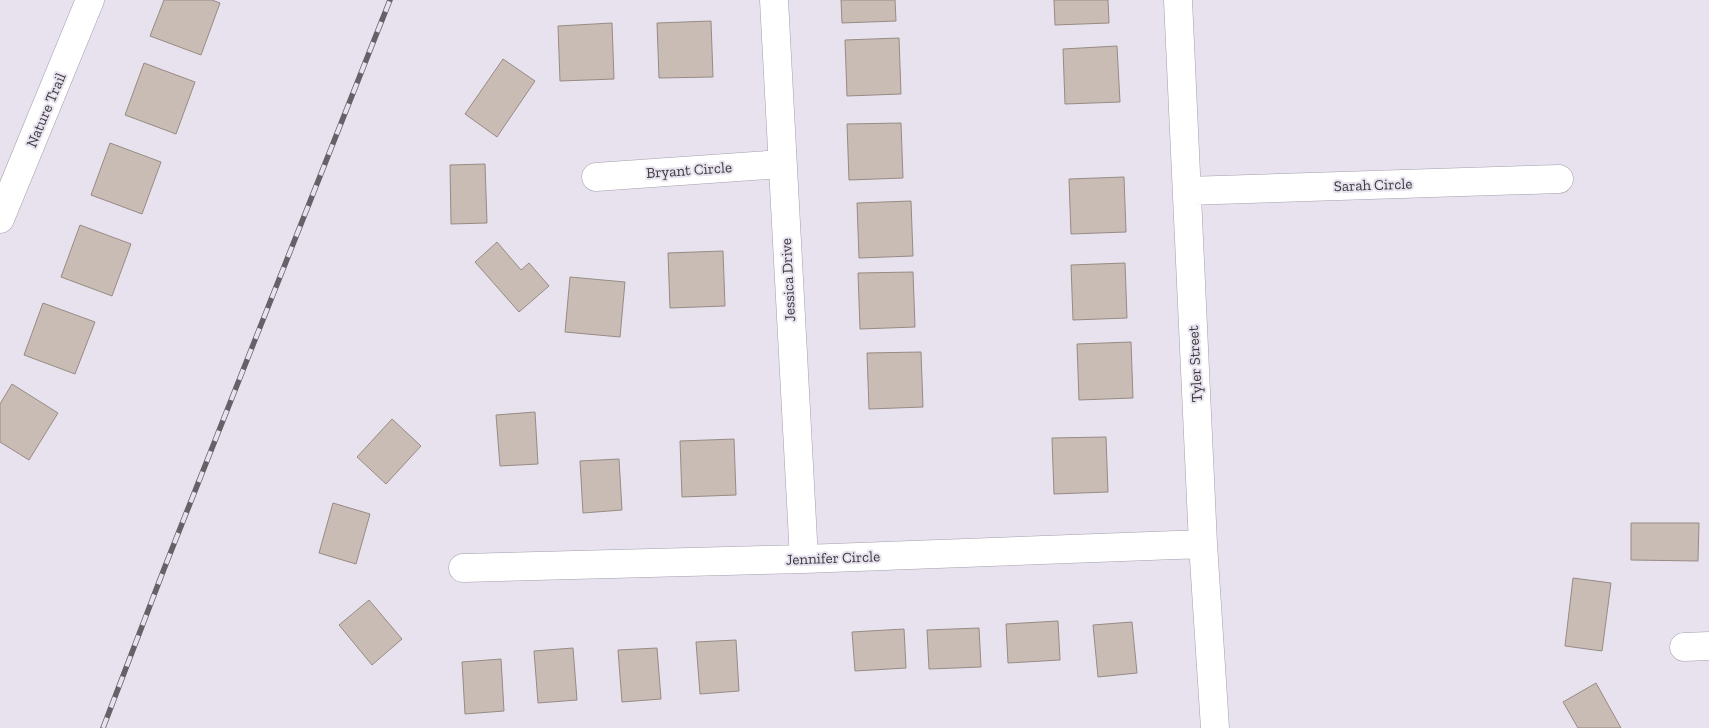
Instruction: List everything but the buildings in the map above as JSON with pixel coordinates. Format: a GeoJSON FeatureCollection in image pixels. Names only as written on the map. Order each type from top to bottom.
{"type":"FeatureCollection","features":[{"type":"Feature","properties":{"kind":"street","name":"Nature Trail"},"geometry":{"type":"LineString","coordinates":[[0,219],[90,0]]}},
{"type":"Feature","properties":{"kind":"street","name":"Jessica Drive"},"geometry":{"type":"LineString","coordinates":[[774,0],[804,559]]}},
{"type":"Feature","properties":{"kind":"street","name":"Tyler Street"},"geometry":{"type":"LineString","coordinates":[[1178,0],[1203,544],[1215,728]]}},
{"type":"Feature","properties":{"kind":"street","name":"Bryant Circle"},"geometry":{"type":"LineString","coordinates":[[596,177],[782,164]]}},
{"type":"Feature","properties":{"kind":"street","name":"Sarah Circle"},"geometry":{"type":"LineString","coordinates":[[1186,191],[1559,179]]}},
{"type":"Feature","properties":{"kind":"street","name":"Jennifer Circle"},"geometry":{"type":"LineString","coordinates":[[463,568],[804,559],[1203,544]]}},
{"type":"Feature","properties":{"kind":"railway"},"geometry":{"type":"LineString","coordinates":[[103,728],[164,569],[390,0]]}}]}
